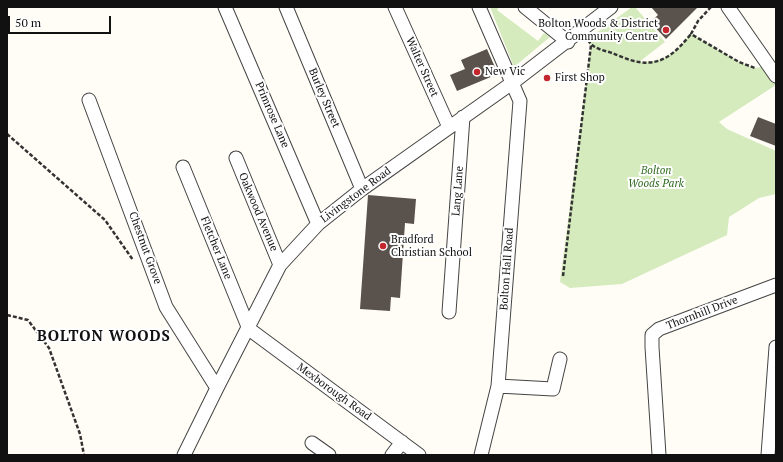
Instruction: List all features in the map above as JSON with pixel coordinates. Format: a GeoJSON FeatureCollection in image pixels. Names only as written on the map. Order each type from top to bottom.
{"type":"FeatureCollection","features":[{"type":"Feature","properties":{"kind":"street","name":"Primrose Lane"},"geometry":{"type":"LineString","coordinates":[[225,7],[318,224]]}},
{"type":"Feature","properties":{"kind":"street","name":"Burley Street"},"geometry":{"type":"LineString","coordinates":[[286,7],[362,189]]}},
{"type":"Feature","properties":{"kind":"street","name":"Walter Street"},"geometry":{"type":"LineString","coordinates":[[395,7],[449,127]]}},
{"type":"Feature","properties":{"kind":"street","name":"Bolton Hall Road"},"geometry":{"type":"LineString","coordinates":[[479,7],[520,101],[498,386],[481,455]]}},
{"type":"Feature","properties":{"kind":"street"},"geometry":{"type":"LineString","coordinates":[[525,7],[568,42]]}},
{"type":"Feature","properties":{"kind":"street"},"geometry":{"type":"LineString","coordinates":[[728,7],[773,71]]}},
{"type":"Feature","properties":{"kind":"street","name":"Livingstone Road"},"geometry":{"type":"LineString","coordinates":[[184,455],[280,265],[318,224],[362,189],[568,42],[609,8]]}},
{"type":"Feature","properties":{"kind":"street","name":"Chestnut Grove"},"geometry":{"type":"LineString","coordinates":[[89,100],[166,307],[217,388]]}},
{"type":"Feature","properties":{"kind":"street","name":"Lang Lane"},"geometry":{"type":"LineString","coordinates":[[449,312],[463,117]]}},
{"type":"Feature","properties":{"kind":"street","name":"Oakwood Avenue"},"geometry":{"type":"LineString","coordinates":[[236,158],[280,265]]}},
{"type":"Feature","properties":{"kind":"street","name":"Fletcher Lane"},"geometry":{"type":"LineString","coordinates":[[183,167],[248,329]]}},
{"type":"Feature","properties":{"kind":"street","name":"Thornhill Drive"},"geometry":{"type":"LineString","coordinates":[[659,455],[652,335],[659,329],[776,285]]}},
{"type":"Feature","properties":{"kind":"street","name":"Mexborough Road"},"geometry":{"type":"LineString","coordinates":[[248,329],[419,455]]}},
{"type":"Feature","properties":{"kind":"street"},"geometry":{"type":"LineString","coordinates":[[768,455],[776,347]]}},
{"type":"Feature","properties":{"kind":"street"},"geometry":{"type":"LineString","coordinates":[[498,386],[553,389],[560,359]]}},
{"type":"Feature","properties":{"kind":"street"},"geometry":{"type":"LineString","coordinates":[[392,455],[402,442]]}},
{"type":"Feature","properties":{"kind":"street"},"geometry":{"type":"LineString","coordinates":[[312,443],[329,455]]}},
{"type":"Feature","properties":{"kind":"path"},"geometry":{"type":"LineString","coordinates":[[591,45],[638,62],[650,62],[667,58],[681,46],[691,34],[698,21],[711,7]]}},
{"type":"Feature","properties":{"kind":"path"},"geometry":{"type":"LineString","coordinates":[[563,276],[591,45],[582,30]]}},
{"type":"Feature","properties":{"kind":"path"},"geometry":{"type":"LineString","coordinates":[[691,34],[739,62],[754,68],[773,71]]}},
{"type":"Feature","properties":{"kind":"path"},"geometry":{"type":"LineString","coordinates":[[7,134],[105,220],[136,263]]}},
{"type":"Feature","properties":{"kind":"path"},"geometry":{"type":"LineString","coordinates":[[7,315],[28,320],[49,348],[80,434],[84,455]]}},
{"type":"Feature","properties":{"kind":"green space"},"geometry":{"type":"Polygon","coordinates":[[[490,7],[499,7],[497,10],[538,41],[544,33],[550,37],[514,67],[490,7]]]}},
{"type":"Feature","properties":{"kind":"green space","name":"Bolton Woods Park"},"geometry":{"type":"Polygon","coordinates":[[[632,7],[635,7],[665,42],[639,62],[648,62],[669,56],[680,47],[691,34],[739,62],[754,68],[769,66],[776,76],[776,85],[719,122],[727,129],[776,151],[776,194],[759,198],[729,217],[727,235],[622,284],[570,288],[560,282],[591,45],[588,39],[632,7]]]}},
{"type":"Feature","properties":{"kind":"building","name":"Bolton Woods & District Community Centre"},"geometry":{"type":"Polygon","coordinates":[[[651,7],[698,7],[666,39],[650,22],[658,15],[651,7]]]}},
{"type":"Feature","properties":{"kind":"building","name":"New Vic"},"geometry":{"type":"Polygon","coordinates":[[[487,49],[498,74],[457,91],[450,75],[465,69],[461,60],[487,49]]]}},
{"type":"Feature","properties":{"kind":"building"},"geometry":{"type":"Polygon","coordinates":[[[758,117],[776,124],[776,146],[750,136],[758,117]]]}},
{"type":"Feature","properties":{"kind":"building"},"geometry":{"type":"Polygon","coordinates":[[[368,195],[416,199],[414,224],[405,223],[400,298],[391,297],[390,311],[360,309],[368,195]]]}},
{"type":"Feature","properties":{"kind":"place","name":"Bolton Woods & District Community Centre"},"geometry":{"type":"Point","coordinates":[666,30]}},
{"type":"Feature","properties":{"kind":"place","name":"New Vic"},"geometry":{"type":"Point","coordinates":[477,72]}},
{"type":"Feature","properties":{"kind":"place","name":"First Shop"},"geometry":{"type":"Point","coordinates":[547,78]}},
{"type":"Feature","properties":{"kind":"place","name":"Bradford Christian School"},"geometry":{"type":"Point","coordinates":[383,246]}},
{"type":"Feature","properties":{"kind":"district","name":"BOLTON WOODS"},"geometry":{"type":"Point","coordinates":[104,337]}}]}
